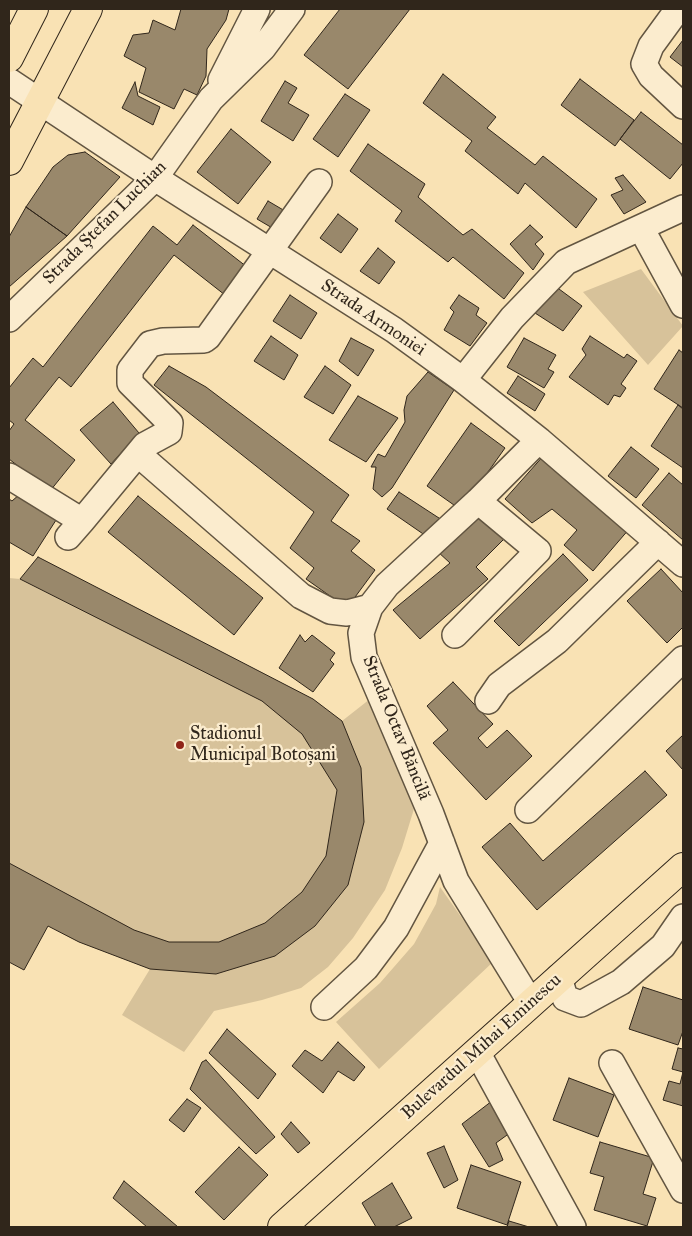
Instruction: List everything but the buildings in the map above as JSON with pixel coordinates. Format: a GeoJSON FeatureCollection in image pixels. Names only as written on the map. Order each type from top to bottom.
{"type":"FeatureCollection","features":[{"type":"Feature","properties":{"kind":"main road"},"geometry":{"type":"LineString","coordinates":[[9,58],[34,9]]}},
{"type":"Feature","properties":{"kind":"main road"},"geometry":{"type":"LineString","coordinates":[[9,161],[88,9]]}},
{"type":"Feature","properties":{"kind":"main road","name":"Bulevardul Mihai Eminescu"},"geometry":{"type":"LineString","coordinates":[[282,1227],[558,977],[683,868]]}},
{"type":"Feature","properties":{"kind":"street"},"geometry":{"type":"LineString","coordinates":[[211,99],[257,9]]}},
{"type":"Feature","properties":{"kind":"street","name":"Strada Ștefan Luchian"},"geometry":{"type":"LineString","coordinates":[[9,319],[155,178],[211,99],[263,48],[292,9]]}},
{"type":"Feature","properties":{"kind":"street"},"geometry":{"type":"LineString","coordinates":[[678,9],[651,46],[644,64],[651,76],[683,106]]}},
{"type":"Feature","properties":{"kind":"street","name":"Strada Armoniei"},"geometry":{"type":"LineString","coordinates":[[9,81],[41,100],[155,178],[394,330],[463,380],[539,440],[683,564]]}},
{"type":"Feature","properties":{"kind":"street"},"geometry":{"type":"LineString","coordinates":[[9,476],[75,529],[145,444],[169,432],[170,423],[130,383],[130,370],[150,344],[163,341],[204,340],[319,182]]}},
{"type":"Feature","properties":{"kind":"street"},"geometry":{"type":"LineString","coordinates":[[463,380],[512,318],[566,262],[683,208]]}},
{"type":"Feature","properties":{"kind":"street"},"geometry":{"type":"LineString","coordinates":[[641,228],[683,304]]}},
{"type":"Feature","properties":{"kind":"street","name":"Strada Octav Băncilă"},"geometry":{"type":"LineString","coordinates":[[531,1003],[456,880],[364,657],[360,633],[370,607],[387,585],[478,502],[539,440]]}},
{"type":"Feature","properties":{"kind":"street"},"geometry":{"type":"LineString","coordinates":[[138,454],[301,596],[330,611],[347,613],[370,607]]}},
{"type":"Feature","properties":{"kind":"street"},"geometry":{"type":"LineString","coordinates":[[455,634],[538,551],[478,502]]}},
{"type":"Feature","properties":{"kind":"street"},"geometry":{"type":"LineString","coordinates":[[488,702],[500,685],[557,641],[658,542]]}},
{"type":"Feature","properties":{"kind":"street"},"geometry":{"type":"LineString","coordinates":[[528,810],[683,659]]}},
{"type":"Feature","properties":{"kind":"street"},"geometry":{"type":"LineString","coordinates":[[324,1007],[366,968],[396,928],[442,843]]}},
{"type":"Feature","properties":{"kind":"street"},"geometry":{"type":"LineString","coordinates":[[558,977],[565,998],[582,1004],[628,976],[663,946],[683,917]]}},
{"type":"Feature","properties":{"kind":"street"},"geometry":{"type":"LineString","coordinates":[[477,1052],[573,1227]]}},
{"type":"Feature","properties":{"kind":"street"},"geometry":{"type":"LineString","coordinates":[[612,1063],[683,1190]]}},
{"type":"Feature","properties":{"kind":"shaded area"},"geometry":{"type":"Polygon","coordinates":[[[641,269],[683,326],[648,365],[583,292],[641,269]]]}},
{"type":"Feature","properties":{"kind":"shaded area","name":"Stadionul Municipal Botoșani"},"geometry":{"type":"Polygon","coordinates":[[[38,557],[313,699],[342,721],[384,688],[417,799],[402,848],[385,890],[353,938],[328,967],[301,988],[262,1000],[214,1011],[184,1052],[122,1015],[150,969],[79,942],[9,906],[9,578],[20,579],[38,557]]]}},
{"type":"Feature","properties":{"kind":"shaded area"},"geometry":{"type":"Polygon","coordinates":[[[440,887],[493,962],[379,1069],[336,1022],[380,983],[414,944],[436,904],[440,887]]]}},
{"type":"Feature","properties":{"kind":"place","name":"Stadionul Municipal Botoșani"},"geometry":{"type":"Point","coordinates":[180,745]}}]}
